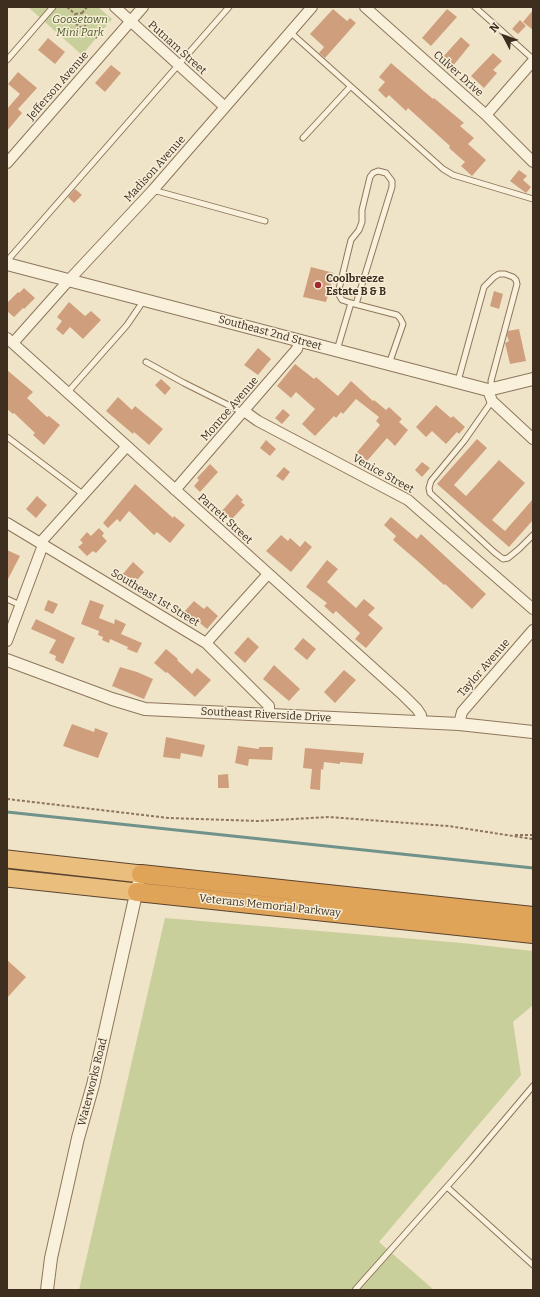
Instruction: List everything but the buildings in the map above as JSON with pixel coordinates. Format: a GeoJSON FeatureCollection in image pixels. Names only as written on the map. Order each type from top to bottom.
{"type":"FeatureCollection","features":[{"type":"Feature","properties":{"kind":"highway","name":"Veterans Memorial Parkway"},"geometry":{"type":"LineString","coordinates":[[7,859],[533,916]]}},
{"type":"Feature","properties":{"kind":"highway","name":"Veterans Memorial Parkway"},"geometry":{"type":"LineString","coordinates":[[7,878],[533,934]]}},
{"type":"Feature","properties":{"kind":"street","name":"Putnam Street"},"geometry":{"type":"LineString","coordinates":[[114,7],[224,107]]}},
{"type":"Feature","properties":{"kind":"street","name":"Jefferson Avenue"},"geometry":{"type":"LineString","coordinates":[[7,163],[143,7]]}},
{"type":"Feature","properties":{"kind":"street","name":"Madison Avenue"},"geometry":{"type":"LineString","coordinates":[[10,340],[69,280],[153,190],[312,7]]}},
{"type":"Feature","properties":{"kind":"street","name":"Culver Drive"},"geometry":{"type":"LineString","coordinates":[[365,7],[486,115],[533,162]]}},
{"type":"Feature","properties":{"kind":"street"},"geometry":{"type":"LineString","coordinates":[[486,115],[533,60]]}},
{"type":"Feature","properties":{"kind":"street","name":"Southeast 2nd Street"},"geometry":{"type":"LineString","coordinates":[[7,263],[457,382],[490,393],[533,379]]}},
{"type":"Feature","properties":{"kind":"street","name":"Parrett Street"},"geometry":{"type":"LineString","coordinates":[[10,340],[403,695],[417,709],[421,715],[421,722]]}},
{"type":"Feature","properties":{"kind":"street","name":"Monroe Avenue"},"geometry":{"type":"LineString","coordinates":[[175,490],[297,349],[299,341]]}},
{"type":"Feature","properties":{"kind":"street"},"geometry":{"type":"LineString","coordinates":[[490,393],[533,439]]}},
{"type":"Feature","properties":{"kind":"street","name":"Venice Street"},"geometry":{"type":"LineString","coordinates":[[243,412],[408,500],[533,609]]}},
{"type":"Feature","properties":{"kind":"street"},"geometry":{"type":"LineString","coordinates":[[7,641],[42,544],[127,446]]}},
{"type":"Feature","properties":{"kind":"street","name":"Southeast 1st Street"},"geometry":{"type":"LineString","coordinates":[[7,523],[206,643],[269,706],[269,715]]}},
{"type":"Feature","properties":{"kind":"street"},"geometry":{"type":"LineString","coordinates":[[206,643],[268,574]]}},
{"type":"Feature","properties":{"kind":"street","name":"Taylor Avenue"},"geometry":{"type":"LineString","coordinates":[[459,724],[462,712],[533,630]]}},
{"type":"Feature","properties":{"kind":"street","name":"Southeast Riverside Drive"},"geometry":{"type":"LineString","coordinates":[[7,660],[112,699],[145,709],[459,724],[533,732]]}},
{"type":"Feature","properties":{"kind":"street","name":"Waterworks Road"},"geometry":{"type":"LineString","coordinates":[[47,1290],[51,1258],[78,1138],[93,1085],[141,874]]}},
{"type":"Feature","properties":{"kind":"lane"},"geometry":{"type":"LineString","coordinates":[[7,60],[53,7]]}},
{"type":"Feature","properties":{"kind":"lane"},"geometry":{"type":"LineString","coordinates":[[7,263],[229,7]]}},
{"type":"Feature","properties":{"kind":"lane"},"geometry":{"type":"LineString","coordinates":[[475,7],[533,60]]}},
{"type":"Feature","properties":{"kind":"lane"},"geometry":{"type":"LineString","coordinates":[[290,32],[443,170],[453,175],[533,199]]}},
{"type":"Feature","properties":{"kind":"lane"},"geometry":{"type":"LineString","coordinates":[[303,138],[350,87]]}},
{"type":"Feature","properties":{"kind":"lane"},"geometry":{"type":"LineString","coordinates":[[337,351],[354,303],[392,187],[392,181],[386,173],[378,171],[373,173],[370,178],[362,210],[362,222],[359,230],[351,240],[338,293],[342,300],[354,303],[397,315],[400,318],[403,324],[389,364]]}},
{"type":"Feature","properties":{"kind":"lane"},"geometry":{"type":"LineString","coordinates":[[153,190],[264,221]]}},
{"type":"Feature","properties":{"kind":"lane"},"geometry":{"type":"LineString","coordinates":[[457,382],[484,287],[499,274],[505,274],[514,278],[517,284],[491,381],[490,393],[464,441],[431,481],[429,488],[430,493],[434,498],[503,559],[508,558],[533,535]]}},
{"type":"Feature","properties":{"kind":"lane"},"geometry":{"type":"LineString","coordinates":[[68,393],[127,325],[144,300]]}},
{"type":"Feature","properties":{"kind":"lane"},"geometry":{"type":"LineString","coordinates":[[146,362],[184,383],[243,412]]}},
{"type":"Feature","properties":{"kind":"lane"},"geometry":{"type":"LineString","coordinates":[[7,437],[84,495]]}},
{"type":"Feature","properties":{"kind":"lane"},"geometry":{"type":"LineString","coordinates":[[7,599],[20,605]]}},
{"type":"Feature","properties":{"kind":"lane"},"geometry":{"type":"LineString","coordinates":[[355,1290],[500,1127],[533,1086]]}},
{"type":"Feature","properties":{"kind":"lane"},"geometry":{"type":"LineString","coordinates":[[447,1187],[533,1265]]}},
{"type":"Feature","properties":{"kind":"path"},"geometry":{"type":"LineString","coordinates":[[67,7],[75,14],[76,24],[80,27],[85,27],[98,38]]}},
{"type":"Feature","properties":{"kind":"path"},"geometry":{"type":"LineString","coordinates":[[75,14],[82,13],[87,7]]}},
{"type":"Feature","properties":{"kind":"path"},"geometry":{"type":"LineString","coordinates":[[82,13],[85,16],[85,27]]}},
{"type":"Feature","properties":{"kind":"path"},"geometry":{"type":"LineString","coordinates":[[7,799],[169,818],[258,821],[329,817],[448,826],[533,839]]}},
{"type":"Feature","properties":{"kind":"path"},"geometry":{"type":"LineString","coordinates":[[503,834],[533,835]]}},
{"type":"Feature","properties":{"kind":"green space","name":"Goosetown Mini Park"},"geometry":{"type":"Polygon","coordinates":[[[28,7],[98,7],[112,19],[82,55],[28,7]]]}},
{"type":"Feature","properties":{"kind":"green space"},"geometry":{"type":"Polygon","coordinates":[[[165,918],[462,943],[533,951],[533,1005],[513,1022],[521,1075],[379,1242],[434,1290],[79,1290],[165,918]]]}},
{"type":"Feature","properties":{"kind":"waterway"},"geometry":{"type":"LineString","coordinates":[[7,812],[533,868]]}},
{"type":"Feature","properties":{"kind":"place","name":"Coolbreeze Estate B & B"},"geometry":{"type":"Point","coordinates":[318,285]}}]}
